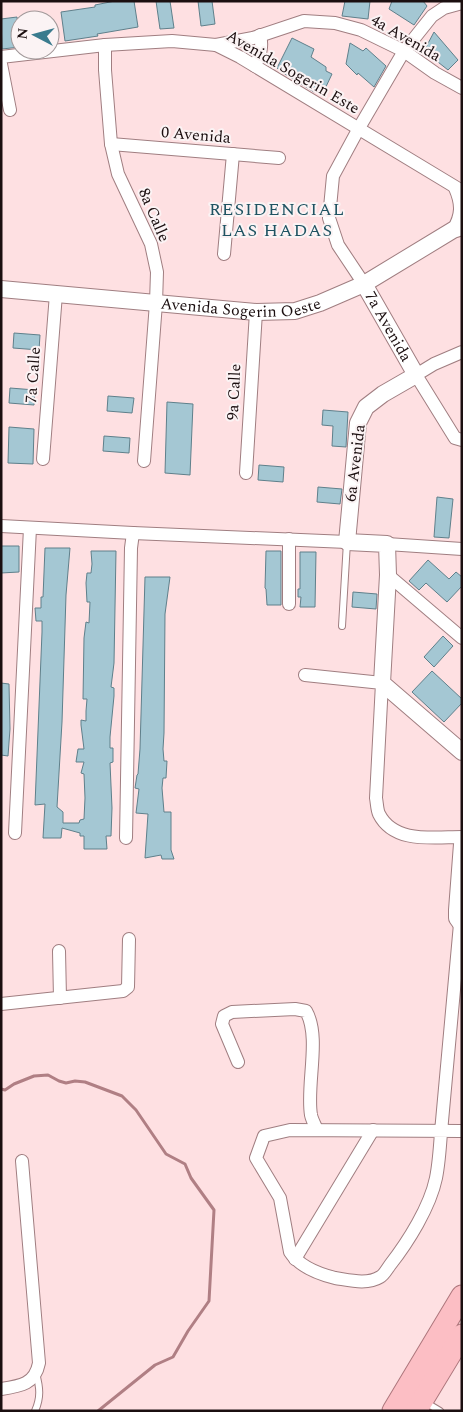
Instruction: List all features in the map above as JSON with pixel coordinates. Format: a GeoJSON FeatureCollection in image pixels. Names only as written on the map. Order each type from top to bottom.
{"type":"FeatureCollection","features":[{"type":"Feature","properties":{"kind":"highway"},"geometry":{"type":"LineString","coordinates":[[393,1411],[462,1296]]}},
{"type":"Feature","properties":{"kind":"highway"},"geometry":{"type":"LineString","coordinates":[[426,1407],[462,1335]]}},
{"type":"Feature","properties":{"kind":"street","name":"7a Avenida"},"geometry":{"type":"LineString","coordinates":[[462,3],[444,8],[432,16],[404,51],[333,176],[329,218],[338,245],[364,284],[416,375],[455,438],[462,440]]}},
{"type":"Feature","properties":{"kind":"street","name":"4a Avenida"},"geometry":{"type":"LineString","coordinates":[[216,45],[233,43],[304,21],[330,22],[361,30],[404,51],[435,73],[462,88]]}},
{"type":"Feature","properties":{"kind":"street"},"geometry":{"type":"LineString","coordinates":[[255,66],[260,55],[262,42],[260,35]]}},
{"type":"Feature","properties":{"kind":"street","name":"Avenida Sogerin Este"},"geometry":{"type":"LineString","coordinates":[[1,57],[105,45],[172,41],[216,45],[359,128],[458,190]]}},
{"type":"Feature","properties":{"kind":"street","name":"8a Calle"},"geometry":{"type":"LineString","coordinates":[[105,45],[105,70],[111,144],[118,174],[151,244],[156,272],[156,303],[144,461]]}},
{"type":"Feature","properties":{"kind":"street"},"geometry":{"type":"LineString","coordinates":[[1,64],[10,110]]}},
{"type":"Feature","properties":{"kind":"street","name":"0 Avenida"},"geometry":{"type":"LineString","coordinates":[[111,144],[278,158]]}},
{"type":"Feature","properties":{"kind":"street"},"geometry":{"type":"LineString","coordinates":[[224,254],[233,154]]}},
{"type":"Feature","properties":{"kind":"street"},"geometry":{"type":"LineString","coordinates":[[458,190],[461,208],[458,229]]}},
{"type":"Feature","properties":{"kind":"street","name":"Avenida Sogerin Oeste"},"geometry":{"type":"LineString","coordinates":[[1,289],[256,312],[295,311],[320,303],[364,284],[458,229]]}},
{"type":"Feature","properties":{"kind":"street","name":"7a Calle"},"geometry":{"type":"LineString","coordinates":[[43,459],[56,294]]}},
{"type":"Feature","properties":{"kind":"street","name":"9a Calle"},"geometry":{"type":"LineString","coordinates":[[246,473],[256,312]]}},
{"type":"Feature","properties":{"kind":"street","name":"6a Avenida"},"geometry":{"type":"LineString","coordinates":[[347,542],[358,422],[366,407],[383,394],[434,364],[462,352]]}},
{"type":"Feature","properties":{"kind":"street"},"geometry":{"type":"LineString","coordinates":[[1,526],[462,549]]}},
{"type":"Feature","properties":{"kind":"street"},"geometry":{"type":"LineString","coordinates":[[15,833],[30,528]]}},
{"type":"Feature","properties":{"kind":"street"},"geometry":{"type":"LineString","coordinates":[[126,838],[133,533]]}},
{"type":"Feature","properties":{"kind":"street"},"geometry":{"type":"LineString","coordinates":[[289,539],[289,604]]}},
{"type":"Feature","properties":{"kind":"street"},"geometry":{"type":"LineString","coordinates":[[387,544],[388,575],[376,798],[378,813],[388,826],[405,836],[462,838]]}},
{"type":"Feature","properties":{"kind":"street"},"geometry":{"type":"LineString","coordinates":[[388,575],[462,638]]}},
{"type":"Feature","properties":{"kind":"street"},"geometry":{"type":"LineString","coordinates":[[305,675],[382,682],[462,752]]}},
{"type":"Feature","properties":{"kind":"street"},"geometry":{"type":"LineString","coordinates":[[462,844],[457,910],[457,918],[461,925],[441,1132],[436,1179],[425,1209],[401,1251],[381,1277],[365,1282],[334,1277],[311,1270],[295,1259],[290,1252],[280,1198],[256,1158],[264,1136],[290,1130],[441,1132],[462,1131]]}},
{"type":"Feature","properties":{"kind":"street"},"geometry":{"type":"LineString","coordinates":[[1,1004],[123,991],[128,987],[129,940]]}},
{"type":"Feature","properties":{"kind":"street"},"geometry":{"type":"LineString","coordinates":[[58,951],[60,998]]}},
{"type":"Feature","properties":{"kind":"street"},"geometry":{"type":"LineString","coordinates":[[238,1062],[222,1024],[224,1016],[232,1012],[295,1009],[306,1011],[311,1018],[313,1044],[312,1115],[317,1130]]}},
{"type":"Feature","properties":{"kind":"street"},"geometry":{"type":"LineString","coordinates":[[295,1259],[373,1130]]}},
{"type":"Feature","properties":{"kind":"street"},"geometry":{"type":"LineString","coordinates":[[1,1389],[11,1388],[31,1381],[36,1373],[38,1362],[22,1161]]}},
{"type":"Feature","properties":{"kind":"lane"},"geometry":{"type":"LineString","coordinates":[[342,626],[347,542]]}},
{"type":"Feature","properties":{"kind":"lane"},"geometry":{"type":"LineString","coordinates":[[35,1411],[39,1401],[40,1389],[36,1373]]}},
{"type":"Feature","properties":{"kind":"building"},"geometry":{"type":"Polygon","coordinates":[[[115,1],[134,1],[138,27],[65,41],[61,12],[95,7],[95,5],[115,1]]]}},
{"type":"Feature","properties":{"kind":"building"},"geometry":{"type":"Polygon","coordinates":[[[156,1],[170,1],[174,28],[160,29],[156,1]]]}},
{"type":"Feature","properties":{"kind":"building"},"geometry":{"type":"Polygon","coordinates":[[[198,1],[212,1],[215,24],[201,26],[198,1]]]}},
{"type":"Feature","properties":{"kind":"building"},"geometry":{"type":"Polygon","coordinates":[[[345,1],[370,1],[368,19],[342,16],[345,1]]]}},
{"type":"Feature","properties":{"kind":"building"},"geometry":{"type":"Polygon","coordinates":[[[392,1],[423,1],[427,6],[414,25],[389,9],[392,1]]]}},
{"type":"Feature","properties":{"kind":"building"},"geometry":{"type":"Polygon","coordinates":[[[10,18],[10,48],[2,49],[1,19],[10,18]]]}},
{"type":"Feature","properties":{"kind":"building"},"geometry":{"type":"Polygon","coordinates":[[[434,32],[458,60],[448,70],[424,51],[434,32]]]}},
{"type":"Feature","properties":{"kind":"building"},"geometry":{"type":"Polygon","coordinates":[[[292,38],[314,49],[311,57],[326,67],[326,71],[332,74],[323,93],[317,90],[314,92],[277,68],[292,38]]]}},
{"type":"Feature","properties":{"kind":"building"},"geometry":{"type":"Polygon","coordinates":[[[350,43],[363,51],[366,48],[386,66],[374,87],[358,73],[357,75],[346,64],[350,43]]]}},
{"type":"Feature","properties":{"kind":"building"},"geometry":{"type":"Polygon","coordinates":[[[14,333],[40,335],[39,350],[13,348],[14,333]]]}},
{"type":"Feature","properties":{"kind":"building"},"geometry":{"type":"Polygon","coordinates":[[[10,388],[35,390],[34,405],[9,403],[10,388]]]}},
{"type":"Feature","properties":{"kind":"building"},"geometry":{"type":"Polygon","coordinates":[[[108,396],[134,398],[132,413],[107,411],[108,396]]]}},
{"type":"Feature","properties":{"kind":"building"},"geometry":{"type":"Polygon","coordinates":[[[167,402],[193,404],[190,475],[165,473],[167,402]]]}},
{"type":"Feature","properties":{"kind":"building"},"geometry":{"type":"Polygon","coordinates":[[[323,410],[348,412],[346,447],[332,446],[333,426],[322,425],[323,410]]]}},
{"type":"Feature","properties":{"kind":"building"},"geometry":{"type":"Polygon","coordinates":[[[9,427],[34,429],[33,464],[8,463],[9,427]]]}},
{"type":"Feature","properties":{"kind":"building"},"geometry":{"type":"Polygon","coordinates":[[[104,436],[130,438],[129,453],[103,451],[104,436]]]}},
{"type":"Feature","properties":{"kind":"building"},"geometry":{"type":"Polygon","coordinates":[[[259,465],[284,467],[283,482],[258,480],[259,465]]]}},
{"type":"Feature","properties":{"kind":"building"},"geometry":{"type":"Polygon","coordinates":[[[318,487],[342,489],[340,504],[317,502],[318,487]]]}},
{"type":"Feature","properties":{"kind":"building"},"geometry":{"type":"Polygon","coordinates":[[[437,497],[453,499],[449,538],[434,537],[437,497]]]}},
{"type":"Feature","properties":{"kind":"building"},"geometry":{"type":"Polygon","coordinates":[[[1,546],[19,546],[19,572],[1,573],[1,546]]]}},
{"type":"Feature","properties":{"kind":"building"},"geometry":{"type":"Polygon","coordinates":[[[45,548],[70,548],[66,595],[57,807],[63,812],[63,823],[79,823],[80,820],[84,819],[84,774],[81,773],[84,762],[76,762],[78,749],[84,749],[81,720],[86,721],[87,699],[83,699],[84,638],[86,622],[89,623],[90,602],[87,602],[86,583],[87,573],[91,573],[91,551],[116,551],[114,663],[111,687],[114,688],[114,696],[110,737],[110,748],[113,748],[113,762],[110,763],[112,808],[111,836],[106,836],[107,849],[84,849],[84,836],[62,828],[61,838],[43,838],[45,804],[35,805],[42,621],[36,621],[35,608],[41,608],[41,597],[43,597],[45,548]]]}},
{"type":"Feature","properties":{"kind":"building"},"geometry":{"type":"Polygon","coordinates":[[[266,551],[281,551],[281,605],[267,605],[265,588],[266,551]]]}},
{"type":"Feature","properties":{"kind":"building"},"geometry":{"type":"Polygon","coordinates":[[[300,552],[316,552],[315,607],[300,607],[301,597],[298,597],[298,589],[300,589],[300,552]]]}},
{"type":"Feature","properties":{"kind":"building"},"geometry":{"type":"Polygon","coordinates":[[[428,560],[449,579],[456,572],[462,577],[462,586],[447,602],[426,583],[419,590],[409,581],[428,560]]]}},
{"type":"Feature","properties":{"kind":"building"},"geometry":{"type":"Polygon","coordinates":[[[145,577],[170,577],[165,614],[163,749],[164,761],[167,761],[166,778],[163,778],[162,788],[164,812],[171,812],[171,850],[174,859],[162,859],[161,855],[145,858],[148,814],[136,813],[139,789],[135,788],[140,749],[145,577]]]}},
{"type":"Feature","properties":{"kind":"building"},"geometry":{"type":"Polygon","coordinates":[[[353,592],[377,594],[376,609],[352,607],[353,592]]]}},
{"type":"Feature","properties":{"kind":"building"},"geometry":{"type":"Polygon","coordinates":[[[443,636],[453,646],[434,667],[424,657],[443,636]]]}},
{"type":"Feature","properties":{"kind":"building"},"geometry":{"type":"Polygon","coordinates":[[[432,671],[462,699],[462,703],[444,722],[412,692],[432,671]]]}},
{"type":"Feature","properties":{"kind":"building"},"geometry":{"type":"Polygon","coordinates":[[[1,683],[9,684],[10,729],[8,756],[1,755],[1,683]]]}},
{"type":"Feature","properties":{"kind":"waterway"},"geometry":{"type":"LineString","coordinates":[[1,1089],[5,1090],[34,1076],[48,1075],[66,1083],[75,1081],[85,1082],[122,1096],[136,1110],[166,1154],[185,1164],[191,1178],[214,1210],[209,1301],[173,1357],[155,1365],[98,1411]]}},
{"type":"Feature","properties":{"kind":"district","name":"RESIDENCIAL LAS HADAS"},"geometry":{"type":"Point","coordinates":[277,219]}}]}
